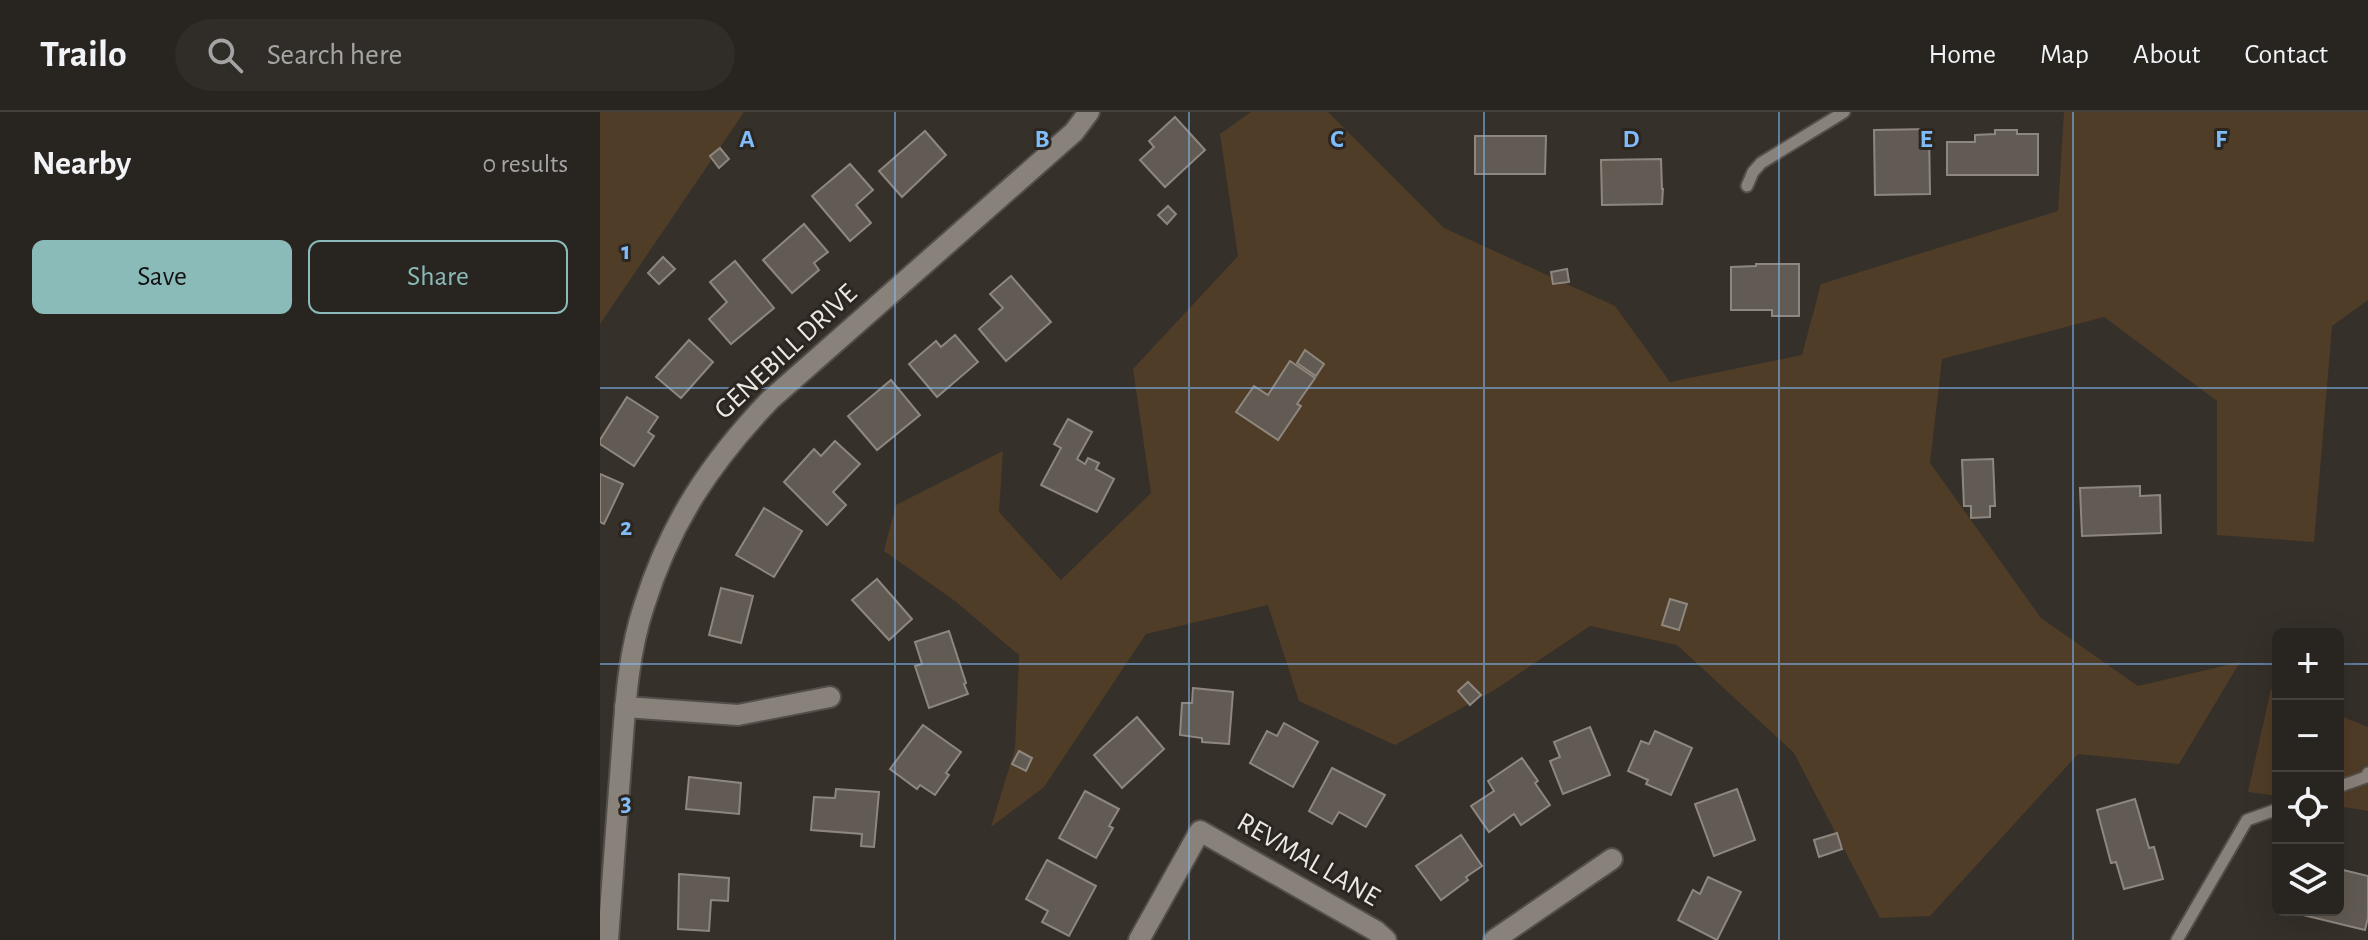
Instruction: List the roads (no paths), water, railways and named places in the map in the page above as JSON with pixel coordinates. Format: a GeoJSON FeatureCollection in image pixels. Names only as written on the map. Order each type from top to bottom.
{"type":"FeatureCollection","features":[{"type":"Feature","properties":{"kind":"street","name":"GENEBILL DRIVE"},"geometry":{"type":"LineString","coordinates":[[608,940],[629,670],[642,609],[680,518],[706,475],[736,436],[770,400],[1074,132],[1089,112]]}},
{"type":"Feature","properties":{"kind":"street"},"geometry":{"type":"LineString","coordinates":[[625,707],[738,715],[830,697]]}},
{"type":"Feature","properties":{"kind":"street","name":"REVMAL LANE"},"geometry":{"type":"LineString","coordinates":[[1139,940],[1200,831],[1376,931],[1386,940]]}},
{"type":"Feature","properties":{"kind":"street"},"geometry":{"type":"LineString","coordinates":[[1494,940],[1612,859]]}},
{"type":"Feature","properties":{"kind":"lane"},"geometry":{"type":"LineString","coordinates":[[1747,186],[1761,163],[1844,112]]}},
{"type":"Feature","properties":{"kind":"lane"},"geometry":{"type":"LineString","coordinates":[[2344,785],[2366,777],[2368,773]]}},
{"type":"Feature","properties":{"kind":"lane"},"geometry":{"type":"LineString","coordinates":[[2177,940],[2247,820],[2272,811]]}}]}
